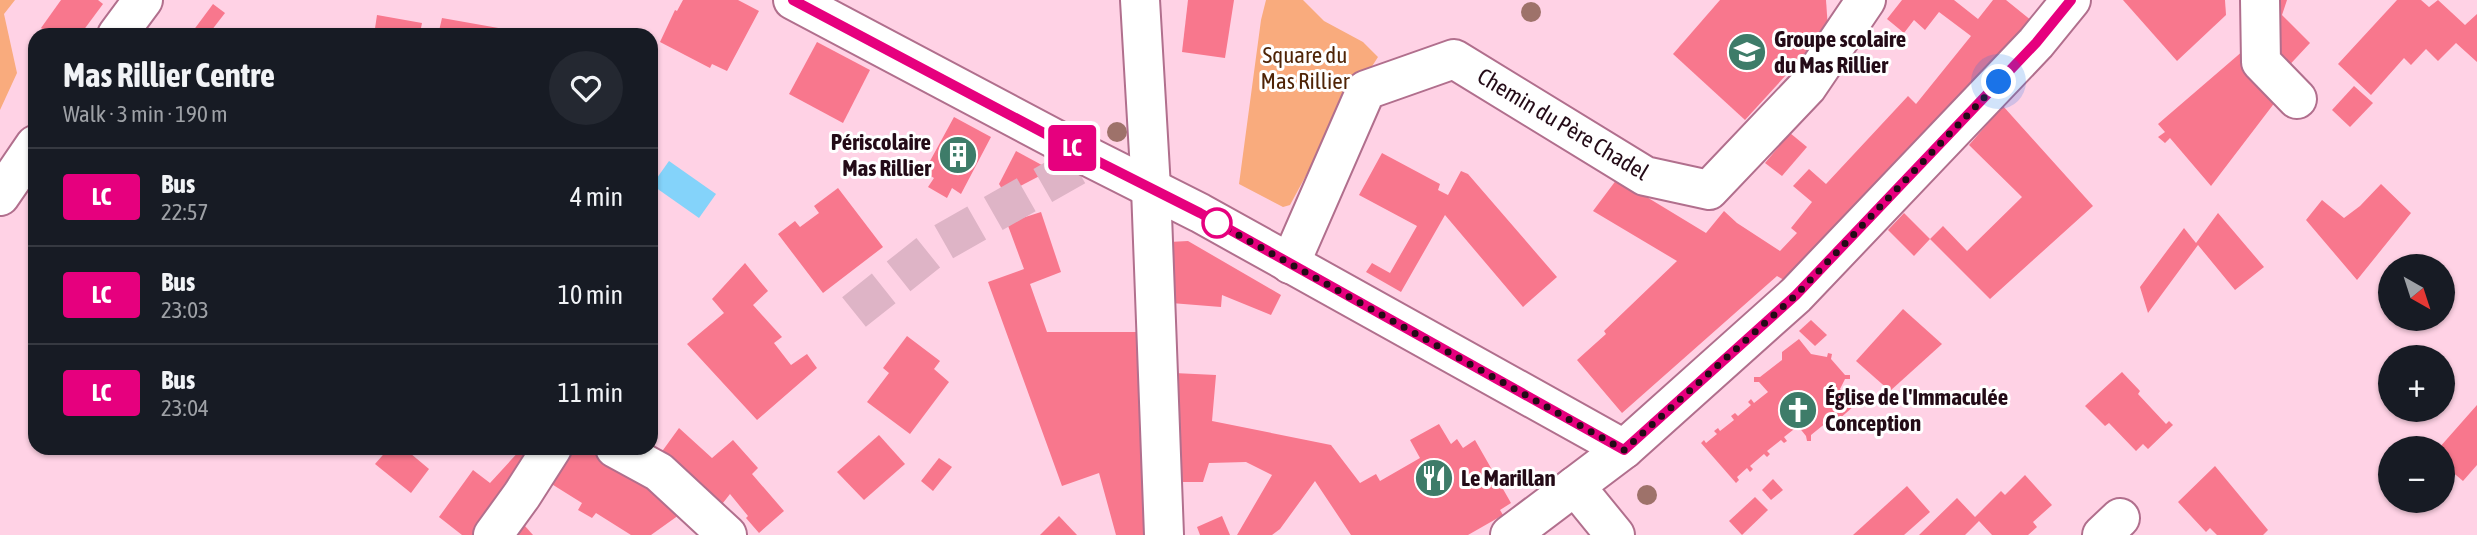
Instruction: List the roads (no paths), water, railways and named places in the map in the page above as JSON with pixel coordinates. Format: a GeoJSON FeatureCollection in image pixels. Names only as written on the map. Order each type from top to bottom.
{"type":"FeatureCollection","features":[{"type":"Feature","properties":{"kind":"street"},"geometry":{"type":"LineString","coordinates":[[122,28],[143,0]]}},
{"type":"Feature","properties":{"kind":"street"},"geometry":{"type":"LineString","coordinates":[[793,0],[1151,188],[1624,450]]}},
{"type":"Feature","properties":{"kind":"street"},"geometry":{"type":"LineString","coordinates":[[1140,0],[1151,188],[1164,535]]}},
{"type":"Feature","properties":{"kind":"street","name":"Chemin du Père Chadel"},"geometry":{"type":"LineString","coordinates":[[1290,264],[1366,90],[1454,59],[1645,176],[1709,190],[1807,87],[1866,0]]}},
{"type":"Feature","properties":{"kind":"street"},"geometry":{"type":"LineString","coordinates":[[1510,535],[1624,450],[1796,295],[2036,43],[2071,0]]}},
{"type":"Feature","properties":{"kind":"street"},"geometry":{"type":"LineString","coordinates":[[2260,0],[2261,62],[2297,99]]}},
{"type":"Feature","properties":{"kind":"street"},"geometry":{"type":"LineString","coordinates":[[0,196],[28,155]]}},
{"type":"Feature","properties":{"kind":"street"},"geometry":{"type":"LineString","coordinates":[[493,535],[548,455]]}},
{"type":"Feature","properties":{"kind":"street"},"geometry":{"type":"LineString","coordinates":[[627,455],[659,472],[727,535]]}},
{"type":"Feature","properties":{"kind":"street"},"geometry":{"type":"LineString","coordinates":[[1575,486],[1615,535]]}},
{"type":"Feature","properties":{"kind":"water"},"geometry":{"type":"Polygon","coordinates":[[[669,161],[716,194],[699,218],[658,189],[658,177],[669,161]]]}},
{"type":"Feature","properties":{"kind":"tunnel"},"geometry":{"type":"LineString","coordinates":[[854,312],[938,245],[1091,158]]}},
{"type":"Feature","properties":{"kind":"place","name":"Groupe scolaire du Mas Rillier"},"geometry":{"type":"Point","coordinates":[1747,52]}},
{"type":"Feature","properties":{"kind":"place","name":"Périscolaire Mas Rillier"},"geometry":{"type":"Point","coordinates":[958,155]}},
{"type":"Feature","properties":{"kind":"place","name":"Église de l'Immaculée Conception"},"geometry":{"type":"Point","coordinates":[1798,410]}},
{"type":"Feature","properties":{"kind":"place","name":"Le Marillan"},"geometry":{"type":"Point","coordinates":[1434,478]}},
{"type":"Feature","properties":{"kind":"park label","name":"Square du Mas Rillier"},"geometry":{"type":"Point","coordinates":[1305,68]}}]}
